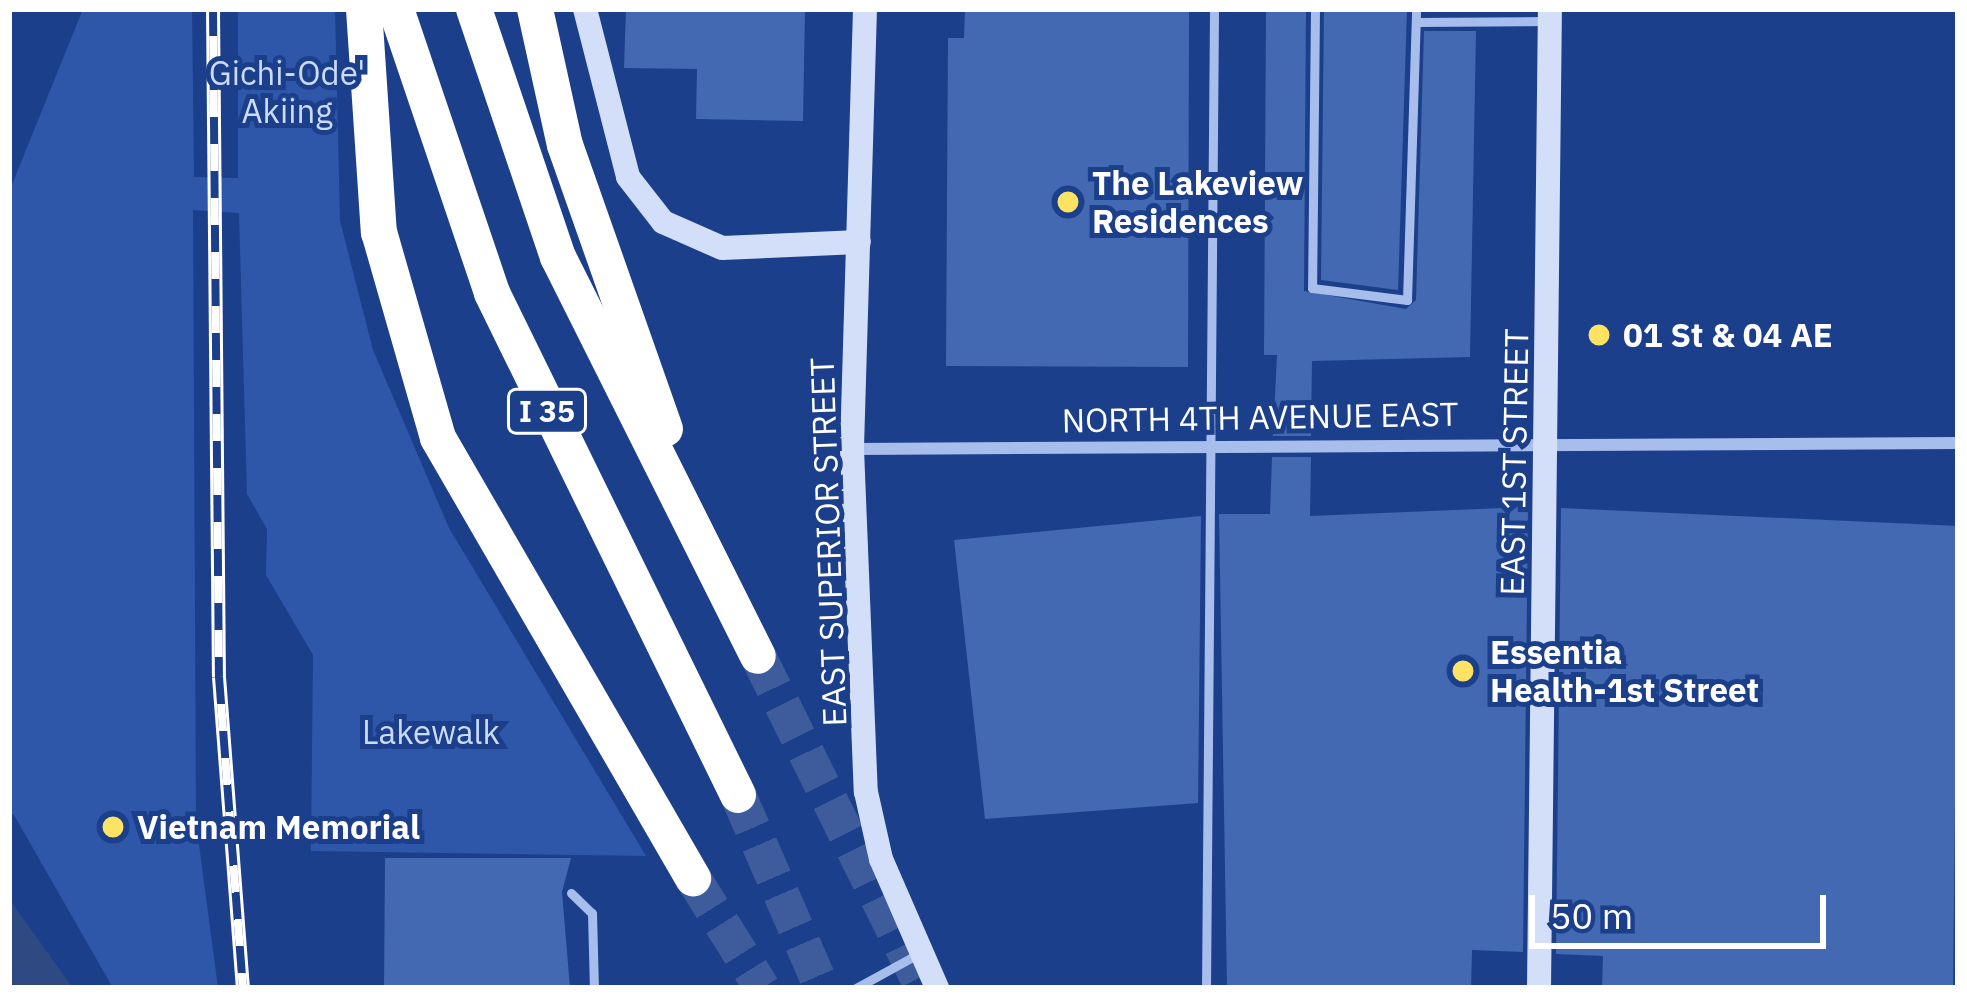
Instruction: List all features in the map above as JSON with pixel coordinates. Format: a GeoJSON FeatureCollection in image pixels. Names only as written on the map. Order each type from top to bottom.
{"type":"FeatureCollection","features":[{"type":"Feature","properties":{"kind":"highway"},"geometry":{"type":"LineString","coordinates":[[364,9],[365,136],[392,291],[471,507],[693,878]]}},
{"type":"Feature","properties":{"kind":"highway","name":"I 35"},"geometry":{"type":"LineString","coordinates":[[396,9],[492,292],[738,795]]}},
{"type":"Feature","properties":{"kind":"highway","name":"I 35"},"geometry":{"type":"LineString","coordinates":[[474,9],[567,277],[709,550],[758,656]]}},
{"type":"Feature","properties":{"kind":"highway"},"geometry":{"type":"LineString","coordinates":[[535,9],[565,145],[709,550]]}},
{"type":"Feature","properties":{"kind":"street"},"geometry":{"type":"LineString","coordinates":[[585,9],[628,177],[663,222],[722,248],[860,242]]}},
{"type":"Feature","properties":{"kind":"street","name":"EAST SUPERIOR STREET"},"geometry":{"type":"LineString","coordinates":[[866,9],[852,449],[866,792],[938,988]]}},
{"type":"Feature","properties":{"kind":"street","name":"EAST 1ST STREET"},"geometry":{"type":"LineString","coordinates":[[1539,988],[1550,15]]}},
{"type":"Feature","properties":{"kind":"street","name":"NORTH 4TH AVENUE EAST"},"geometry":{"type":"LineString","coordinates":[[852,449],[1548,440],[1958,443]]}},
{"type":"Feature","properties":{"kind":"lane"},"geometry":{"type":"LineString","coordinates":[[1206,988],[1216,444],[1214,9]]}},
{"type":"Feature","properties":{"kind":"lane"},"geometry":{"type":"LineString","coordinates":[[1315,9],[1312,288],[1407,300],[1416,9]]}},
{"type":"Feature","properties":{"kind":"lane"},"geometry":{"type":"LineString","coordinates":[[1416,22],[1550,15]]}},
{"type":"Feature","properties":{"kind":"lane"},"geometry":{"type":"LineString","coordinates":[[571,893],[592,914],[594,988]]}},
{"type":"Feature","properties":{"kind":"lane"},"geometry":{"type":"LineString","coordinates":[[856,988],[923,951]]}},
{"type":"Feature","properties":{"kind":"green space","name":"Lakewalk"},"geometry":{"type":"Polygon","coordinates":[[[77,9],[192,9],[194,177],[238,178],[238,9],[335,9],[340,221],[373,350],[449,528],[646,856],[311,851],[313,655],[266,575],[267,529],[247,494],[239,213],[193,210],[196,822],[218,988],[107,988],[9,818],[9,186],[77,9]]]}},
{"type":"Feature","properties":{"kind":"shaded area"},"geometry":{"type":"Polygon","coordinates":[[[9,818],[107,988],[9,988],[9,818]]]}},
{"type":"Feature","properties":{"kind":"pier"},"geometry":{"type":"Polygon","coordinates":[[[24,9],[83,9],[9,192],[9,76],[24,9]]]}},
{"type":"Feature","properties":{"kind":"pier"},"geometry":{"type":"Polygon","coordinates":[[[9,812],[113,988],[73,988],[9,899],[9,812]]]}},
{"type":"Feature","properties":{"kind":"building"},"geometry":{"type":"Polygon","coordinates":[[[626,9],[805,9],[803,121],[696,119],[697,69],[624,68],[626,9]]]}},
{"type":"Feature","properties":{"kind":"building","name":"The Lakeview Residences"},"geometry":{"type":"Polygon","coordinates":[[[965,9],[1189,9],[1188,367],[946,366],[948,38],[964,38],[965,9]]]}},
{"type":"Feature","properties":{"kind":"building"},"geometry":{"type":"Polygon","coordinates":[[[1266,9],[1306,9],[1304,291],[1406,309],[1416,300],[1424,31],[1476,31],[1470,357],[1312,361],[1311,436],[1273,436],[1277,355],[1264,355],[1266,9]]]}},
{"type":"Feature","properties":{"kind":"building"},"geometry":{"type":"Polygon","coordinates":[[[1324,9],[1407,9],[1398,290],[1321,280],[1324,9]]]}},
{"type":"Feature","properties":{"kind":"building"},"geometry":{"type":"Polygon","coordinates":[[[1272,457],[1311,457],[1310,516],[1528,507],[1523,952],[1472,950],[1471,988],[1227,988],[1219,514],[1270,514],[1272,457]]]}},
{"type":"Feature","properties":{"kind":"building"},"geometry":{"type":"Polygon","coordinates":[[[1561,508],[1958,526],[1953,988],[1602,988],[1603,956],[1556,954],[1561,508]]]}},
{"type":"Feature","properties":{"kind":"building"},"geometry":{"type":"Polygon","coordinates":[[[1201,516],[1198,803],[985,819],[954,540],[1201,516]]]}},
{"type":"Feature","properties":{"kind":"building"},"geometry":{"type":"Polygon","coordinates":[[[385,858],[571,858],[562,892],[570,988],[384,988],[385,858]]]}},
{"type":"Feature","properties":{"kind":"tunnel"},"geometry":{"type":"LineString","coordinates":[[758,656],[923,988]]}},
{"type":"Feature","properties":{"kind":"tunnel"},"geometry":{"type":"LineString","coordinates":[[738,795],[822,988]]}},
{"type":"Feature","properties":{"kind":"tunnel"},"geometry":{"type":"LineString","coordinates":[[693,878],[762,988]]}},
{"type":"Feature","properties":{"kind":"railway"},"geometry":{"type":"LineString","coordinates":[[213,9],[219,677],[243,988]]}},
{"type":"Feature","properties":{"kind":"place","name":"The Lakeview Residences"},"geometry":{"type":"Point","coordinates":[1068,202]}},
{"type":"Feature","properties":{"kind":"place","name":"01 St & 04 AE"},"geometry":{"type":"Point","coordinates":[1599,335]}},
{"type":"Feature","properties":{"kind":"place","name":"Essentia Health-1st Street"},"geometry":{"type":"Point","coordinates":[1463,671]}},
{"type":"Feature","properties":{"kind":"place","name":"Vietnam Memorial"},"geometry":{"type":"Point","coordinates":[113,827]}},
{"type":"Feature","properties":{"kind":"park label","name":"Gichi-Ode' Akiing"},"geometry":{"type":"Point","coordinates":[287,92]}}]}
